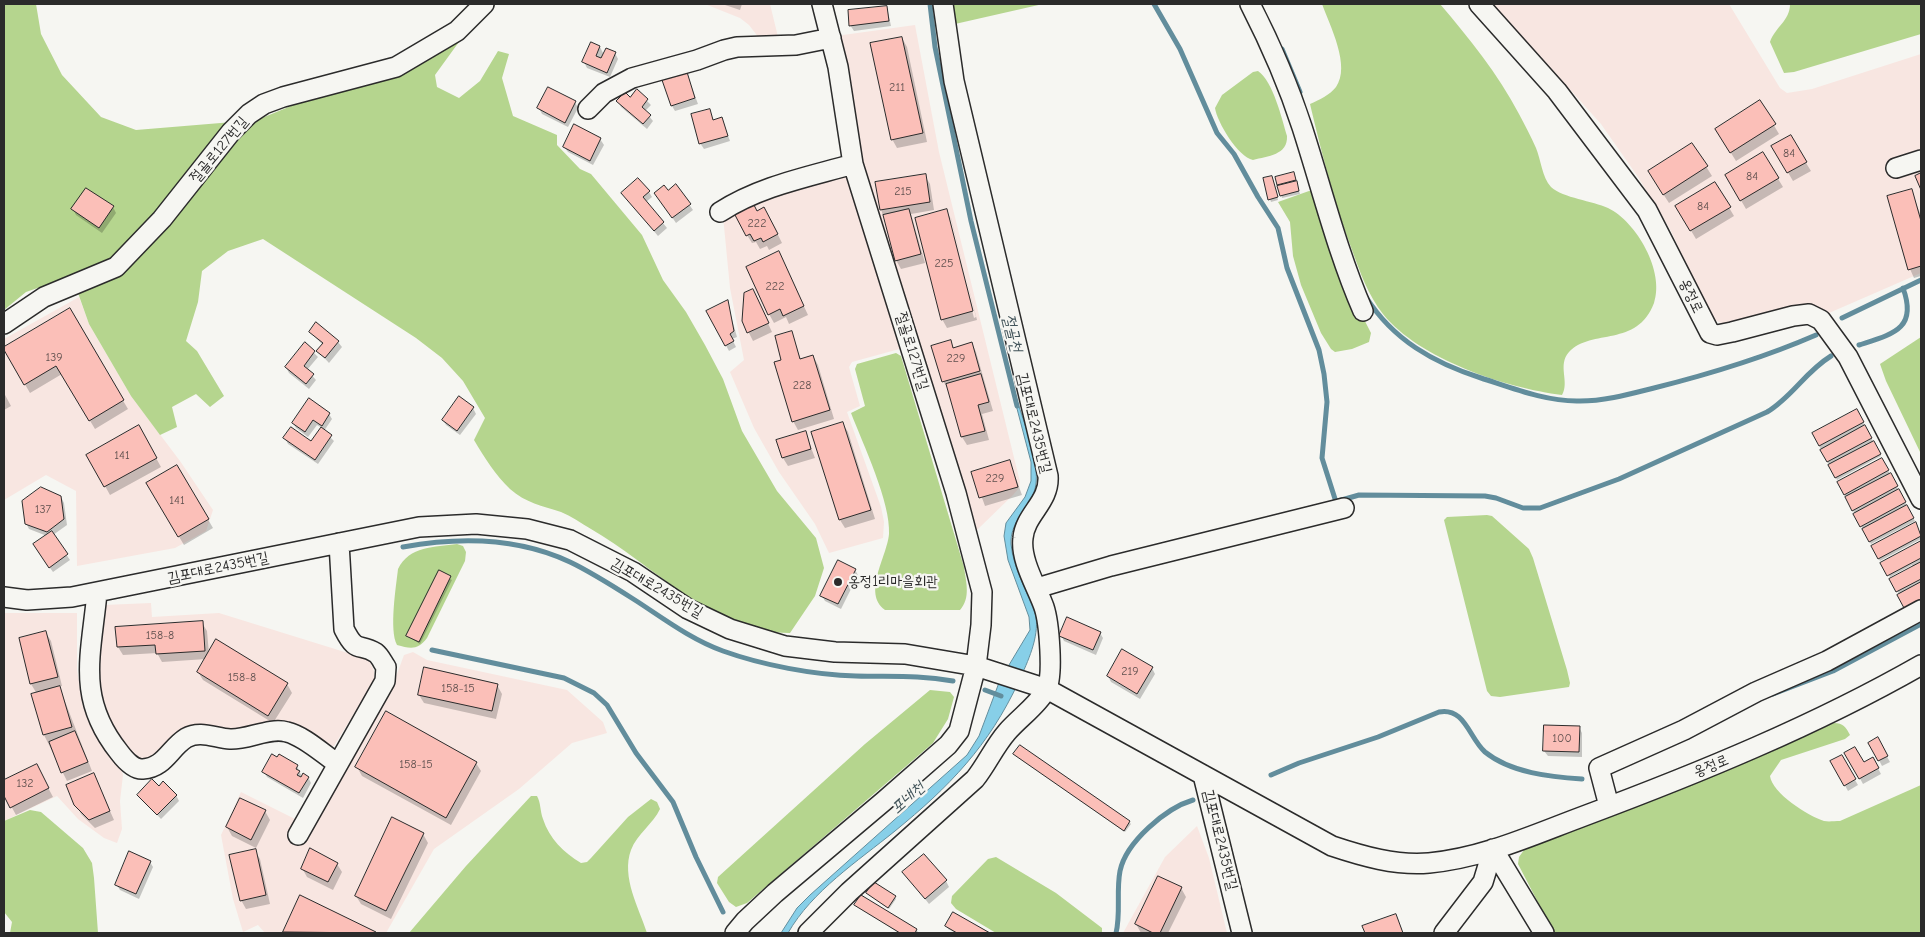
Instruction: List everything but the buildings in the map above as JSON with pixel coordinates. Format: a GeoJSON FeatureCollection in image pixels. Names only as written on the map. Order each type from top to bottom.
{"type":"FeatureCollection","features":[{"type":"Feature","properties":{"kind":"street","name":"절골로127번길"},"geometry":{"type":"LineString","coordinates":[[4,324],[44,297],[116,267],[162,219],[249,114],[264,104],[283,97],[396,67],[457,31],[484,4]]}},
{"type":"Feature","properties":{"kind":"street","name":"절골로127번길"},"geometry":{"type":"LineString","coordinates":[[822,4],[838,67],[853,164],[956,492],[982,592],[982,668]]}},
{"type":"Feature","properties":{"kind":"street","name":"김포대로2435번길"},"geometry":{"type":"LineString","coordinates":[[943,4],[954,81],[1048,476],[1049,486],[1046,495],[1027,526],[1023,538],[1026,560],[1046,611],[1051,640],[1039,686]]}},
{"type":"Feature","properties":{"kind":"street"},"geometry":{"type":"LineString","coordinates":[[1250,4],[1282,70],[1302,126],[1333,233],[1363,311]]}},
{"type":"Feature","properties":{"kind":"street","name":"옹정로"},"geometry":{"type":"LineString","coordinates":[[1478,4],[1557,91],[1647,210],[1710,333],[1717,335],[1793,316],[1809,314],[1821,320],[1848,357],[1921,499]]}},
{"type":"Feature","properties":{"kind":"street"},"geometry":{"type":"LineString","coordinates":[[588,109],[604,93],[632,78],[697,60],[724,50],[737,47],[796,45],[830,38]]}},
{"type":"Feature","properties":{"kind":"street"},"geometry":{"type":"LineString","coordinates":[[1896,168],[1921,160]]}},
{"type":"Feature","properties":{"kind":"street"},"geometry":{"type":"LineString","coordinates":[[720,212],[738,200],[763,190],[853,164]]}},
{"type":"Feature","properties":{"kind":"street"},"geometry":{"type":"LineString","coordinates":[[1038,588],[1111,566],[1344,508]]}},
{"type":"Feature","properties":{"kind":"street","name":"김포대로2435번길"},"geometry":{"type":"LineString","coordinates":[[4,597],[26,600],[72,597],[419,527],[476,524],[527,529],[570,540],[633,572],[688,609],[730,629],[785,646],[835,652],[906,654],[982,668],[1039,686],[1203,774],[1242,933]]}},
{"type":"Feature","properties":{"kind":"street"},"geometry":{"type":"LineString","coordinates":[[298,835],[385,682],[386,667],[376,653],[358,648],[350,642],[344,629],[338,543]]}},
{"type":"Feature","properties":{"kind":"street"},"geometry":{"type":"LineString","coordinates":[[97,592],[89,686],[92,704],[100,724],[110,741],[134,767],[141,769],[159,764],[185,739],[194,734],[230,739],[285,731],[338,764]]}},
{"type":"Feature","properties":{"kind":"street"},"geometry":{"type":"LineString","coordinates":[[1609,806],[1598,768],[1684,730],[1756,692],[1827,660],[1921,610]]}},
{"type":"Feature","properties":{"kind":"street","name":"옹정로"},"geometry":{"type":"LineString","coordinates":[[1203,774],[1317,838],[1363,856],[1426,863],[1465,858],[1609,806],[1738,755],[1883,686],[1921,664]]}},
{"type":"Feature","properties":{"kind":"street"},"geometry":{"type":"LineString","coordinates":[[735,933],[775,893],[948,745],[959,731],[982,668]]}},
{"type":"Feature","properties":{"kind":"street"},"geometry":{"type":"LineString","coordinates":[[808,933],[849,892],[974,779],[988,762],[996,746],[1039,686]]}},
{"type":"Feature","properties":{"kind":"street"},"geometry":{"type":"LineString","coordinates":[[1444,933],[1483,882],[1493,849]]}},
{"type":"Feature","properties":{"kind":"street"},"geometry":{"type":"LineString","coordinates":[[1493,849],[1544,933]]}},
{"type":"Feature","properties":{"kind":"shaded area"},"geometry":{"type":"Polygon","coordinates":[[[705,4],[770,4],[778,37],[759,38],[749,25],[740,18],[705,4]]]}},
{"type":"Feature","properties":{"kind":"shaded area"},"geometry":{"type":"Polygon","coordinates":[[[1493,4],[1729,4],[1780,88],[1787,93],[1812,89],[1921,54],[1921,273],[1829,313],[1804,306],[1723,324],[1715,320],[1707,312],[1671,231],[1638,177],[1601,124],[1493,4]]]}},
{"type":"Feature","properties":{"kind":"shaded area"},"geometry":{"type":"Polygon","coordinates":[[[915,25],[939,152],[1020,482],[1019,488],[1013,495],[977,530],[974,528],[858,161],[839,39],[843,35],[915,25]]]}},
{"type":"Feature","properties":{"kind":"shaded area"},"geometry":{"type":"Polygon","coordinates":[[[842,174],[851,182],[903,348],[852,362],[849,367],[860,406],[847,412],[881,507],[884,522],[883,538],[829,553],[815,524],[779,472],[754,428],[730,372],[744,360],[730,288],[723,216],[738,207],[842,174]]]}},
{"type":"Feature","properties":{"kind":"shaded area"},"geometry":{"type":"Polygon","coordinates":[[[79,297],[89,324],[131,396],[180,461],[213,510],[206,531],[175,548],[77,566],[76,491],[46,475],[4,500],[4,339],[79,297]]]}},
{"type":"Feature","properties":{"kind":"shaded area"},"geometry":{"type":"Polygon","coordinates":[[[151,603],[152,617],[219,613],[364,658],[370,662],[374,671],[374,681],[334,746],[328,747],[224,732],[144,762],[136,759],[109,728],[96,692],[104,605],[151,603]]]}},
{"type":"Feature","properties":{"kind":"shaded area"},"geometry":{"type":"Polygon","coordinates":[[[4,613],[77,613],[77,670],[83,707],[89,721],[121,768],[123,775],[120,801],[122,829],[117,843],[104,838],[78,819],[57,796],[4,821],[4,613]]]}},
{"type":"Feature","properties":{"kind":"shaded area"},"geometry":{"type":"Polygon","coordinates":[[[413,652],[427,660],[567,690],[603,722],[607,733],[572,743],[519,789],[434,849],[386,933],[265,933],[258,925],[243,932],[233,899],[221,835],[241,792],[313,828],[397,674],[404,655],[413,652]]]}},
{"type":"Feature","properties":{"kind":"shaded area"},"geometry":{"type":"Polygon","coordinates":[[[1197,826],[1209,858],[1227,933],[1123,933],[1165,857],[1197,826]]]}},
{"type":"Feature","properties":{"kind":"green space"},"geometry":{"type":"Polygon","coordinates":[[[4,4],[36,4],[41,34],[62,75],[101,117],[136,130],[257,120],[464,35],[435,75],[437,87],[459,98],[480,81],[498,51],[509,54],[502,78],[513,116],[557,135],[557,145],[580,169],[591,174],[642,235],[663,280],[686,312],[723,379],[742,431],[777,491],[816,538],[824,568],[815,596],[790,633],[762,630],[735,622],[685,594],[576,520],[561,512],[528,501],[516,494],[495,472],[474,440],[485,418],[463,381],[442,358],[416,338],[263,239],[228,251],[202,271],[198,302],[186,341],[197,351],[224,396],[210,407],[196,394],[172,407],[177,427],[160,435],[131,396],[89,324],[72,276],[26,292],[4,310],[4,4]]]}},
{"type":"Feature","properties":{"kind":"green space"},"geometry":{"type":"Polygon","coordinates":[[[948,4],[1043,4],[955,24],[948,4]]]}},
{"type":"Feature","properties":{"kind":"green space"},"geometry":{"type":"Polygon","coordinates":[[[1322,4],[1440,4],[1483,57],[1511,99],[1536,148],[1544,173],[1551,187],[1570,197],[1608,208],[1619,215],[1629,224],[1646,249],[1656,277],[1656,291],[1654,303],[1646,317],[1637,326],[1626,332],[1590,341],[1579,345],[1569,352],[1564,362],[1565,385],[1562,395],[1515,386],[1465,369],[1441,358],[1418,345],[1399,330],[1383,314],[1373,299],[1358,267],[1340,214],[1310,104],[1334,90],[1340,78],[1341,68],[1338,46],[1322,4]]]}},
{"type":"Feature","properties":{"kind":"green space"},"geometry":{"type":"Polygon","coordinates":[[[1790,4],[1921,4],[1921,34],[1794,72],[1784,73],[1770,42],[1788,15],[1790,4]]]}},
{"type":"Feature","properties":{"kind":"green space"},"geometry":{"type":"Polygon","coordinates":[[[1258,71],[1272,91],[1287,136],[1281,151],[1271,156],[1253,160],[1241,153],[1229,138],[1215,108],[1222,95],[1253,72],[1258,71]]]}},
{"type":"Feature","properties":{"kind":"green space"},"geometry":{"type":"Polygon","coordinates":[[[1313,191],[1347,286],[1371,333],[1369,342],[1352,349],[1335,352],[1321,333],[1301,285],[1293,256],[1290,222],[1278,202],[1313,191]]]}},
{"type":"Feature","properties":{"kind":"green space"},"geometry":{"type":"Polygon","coordinates":[[[1921,337],[1921,454],[1886,381],[1880,364],[1921,337]]]}},
{"type":"Feature","properties":{"kind":"green space"},"geometry":{"type":"Polygon","coordinates":[[[896,353],[901,356],[964,567],[967,595],[960,610],[885,610],[878,603],[876,585],[889,534],[886,506],[851,413],[865,406],[855,369],[857,364],[896,353]]]}},
{"type":"Feature","properties":{"kind":"green space"},"geometry":{"type":"Polygon","coordinates":[[[1492,516],[1529,549],[1567,670],[1569,687],[1500,697],[1491,696],[1487,691],[1444,520],[1447,517],[1492,516]]]}},
{"type":"Feature","properties":{"kind":"green space"},"geometry":{"type":"Polygon","coordinates":[[[457,544],[463,546],[466,552],[465,561],[427,638],[414,648],[397,645],[393,619],[398,569],[409,556],[423,549],[457,544]]]}},
{"type":"Feature","properties":{"kind":"green space"},"geometry":{"type":"Polygon","coordinates":[[[930,690],[950,692],[954,697],[948,719],[933,743],[747,903],[736,907],[729,902],[717,883],[718,877],[865,744],[930,690]]]}},
{"type":"Feature","properties":{"kind":"green space"},"geometry":{"type":"Polygon","coordinates":[[[1834,723],[1844,726],[1850,735],[1845,739],[1781,760],[1770,776],[1772,783],[1792,803],[1824,821],[1840,821],[1921,785],[1921,933],[1554,933],[1518,864],[1519,857],[1524,850],[1680,790],[1834,723]]]}},
{"type":"Feature","properties":{"kind":"green space"},"geometry":{"type":"Polygon","coordinates":[[[531,796],[537,796],[543,819],[553,839],[563,850],[581,863],[587,862],[628,817],[651,799],[657,802],[660,809],[634,844],[628,860],[632,892],[647,933],[409,933],[466,866],[531,796]]]}},
{"type":"Feature","properties":{"kind":"green space"},"geometry":{"type":"Polygon","coordinates":[[[30,810],[41,812],[83,848],[92,863],[98,933],[10,933],[12,922],[4,912],[4,821],[30,810]]]}},
{"type":"Feature","properties":{"kind":"green space"},"geometry":{"type":"Polygon","coordinates":[[[996,857],[1056,893],[1102,928],[1102,933],[996,933],[956,909],[951,903],[952,896],[988,859],[996,857]]]}},
{"type":"Feature","properties":{"kind":"water"},"geometry":{"type":"Polygon","coordinates":[[[1017,400],[1032,446],[1036,471],[1034,492],[1016,523],[1011,536],[1012,553],[1036,616],[1036,633],[1022,673],[995,726],[966,764],[915,815],[851,865],[823,890],[798,918],[788,933],[781,933],[797,908],[810,895],[967,755],[979,736],[1000,680],[1030,630],[1029,617],[1008,560],[1004,536],[1006,523],[1025,497],[1031,481],[1031,462],[1015,401],[1017,400]]]}},
{"type":"Feature","properties":{"kind":"waterway","name":"절골천"},"geometry":{"type":"LineString","coordinates":[[930,4],[935,47],[971,221],[1017,406]]}},
{"type":"Feature","properties":{"kind":"waterway"},"geometry":{"type":"LineString","coordinates":[[1154,4],[1180,49],[1217,133],[1234,154],[1278,228],[1287,268],[1319,350],[1327,402],[1322,458],[1336,502]]}},
{"type":"Feature","properties":{"kind":"waterway"},"geometry":{"type":"LineString","coordinates":[[1282,49],[1300,92]]}},
{"type":"Feature","properties":{"kind":"waterway"},"geometry":{"type":"LineString","coordinates":[[1842,318],[1921,280]]}},
{"type":"Feature","properties":{"kind":"waterway"},"geometry":{"type":"LineString","coordinates":[[1859,345],[1892,333],[1905,321],[1907,302],[1903,288]]}},
{"type":"Feature","properties":{"kind":"waterway"},"geometry":{"type":"LineString","coordinates":[[1366,297],[1389,326],[1402,338],[1431,357],[1464,372],[1517,390],[1542,397],[1568,401],[1589,401],[1627,395],[1675,383],[1756,358],[1816,335]]}},
{"type":"Feature","properties":{"kind":"waterway"},"geometry":{"type":"LineString","coordinates":[[1338,501],[1359,495],[1485,496],[1523,508],[1540,508],[1619,479],[1767,412],[1831,356]]}},
{"type":"Feature","properties":{"kind":"waterway"},"geometry":{"type":"LineString","coordinates":[[403,547],[445,542],[487,541],[529,548],[579,566],[689,635],[738,656],[754,661],[823,674],[916,677],[953,681]]}},
{"type":"Feature","properties":{"kind":"waterway"},"geometry":{"type":"LineString","coordinates":[[1773,694],[1833,671],[1921,624]]}},
{"type":"Feature","properties":{"kind":"waterway"},"geometry":{"type":"LineString","coordinates":[[432,650],[564,678],[594,693],[607,705],[636,753],[673,802],[696,857],[723,912]]}},
{"type":"Feature","properties":{"kind":"waterway"},"geometry":{"type":"LineString","coordinates":[[985,690],[1001,696]]}},
{"type":"Feature","properties":{"kind":"waterway"},"geometry":{"type":"LineString","coordinates":[[1271,775],[1299,763],[1378,737],[1439,712],[1448,712],[1455,714],[1461,719],[1479,746],[1495,759],[1532,773],[1582,779]]}},
{"type":"Feature","properties":{"kind":"waterway"},"geometry":{"type":"LineString","coordinates":[[1116,933],[1120,871],[1130,849],[1160,818],[1171,810],[1193,800]]}},
{"type":"Feature","properties":{"kind":"place","name":"옹정1리마을회관"},"geometry":{"type":"Point","coordinates":[838,582]}},
{"type":"Feature","properties":{"kind":"water label","name":"포내천"},"geometry":{"type":"Point","coordinates":[908,798]}}]}
